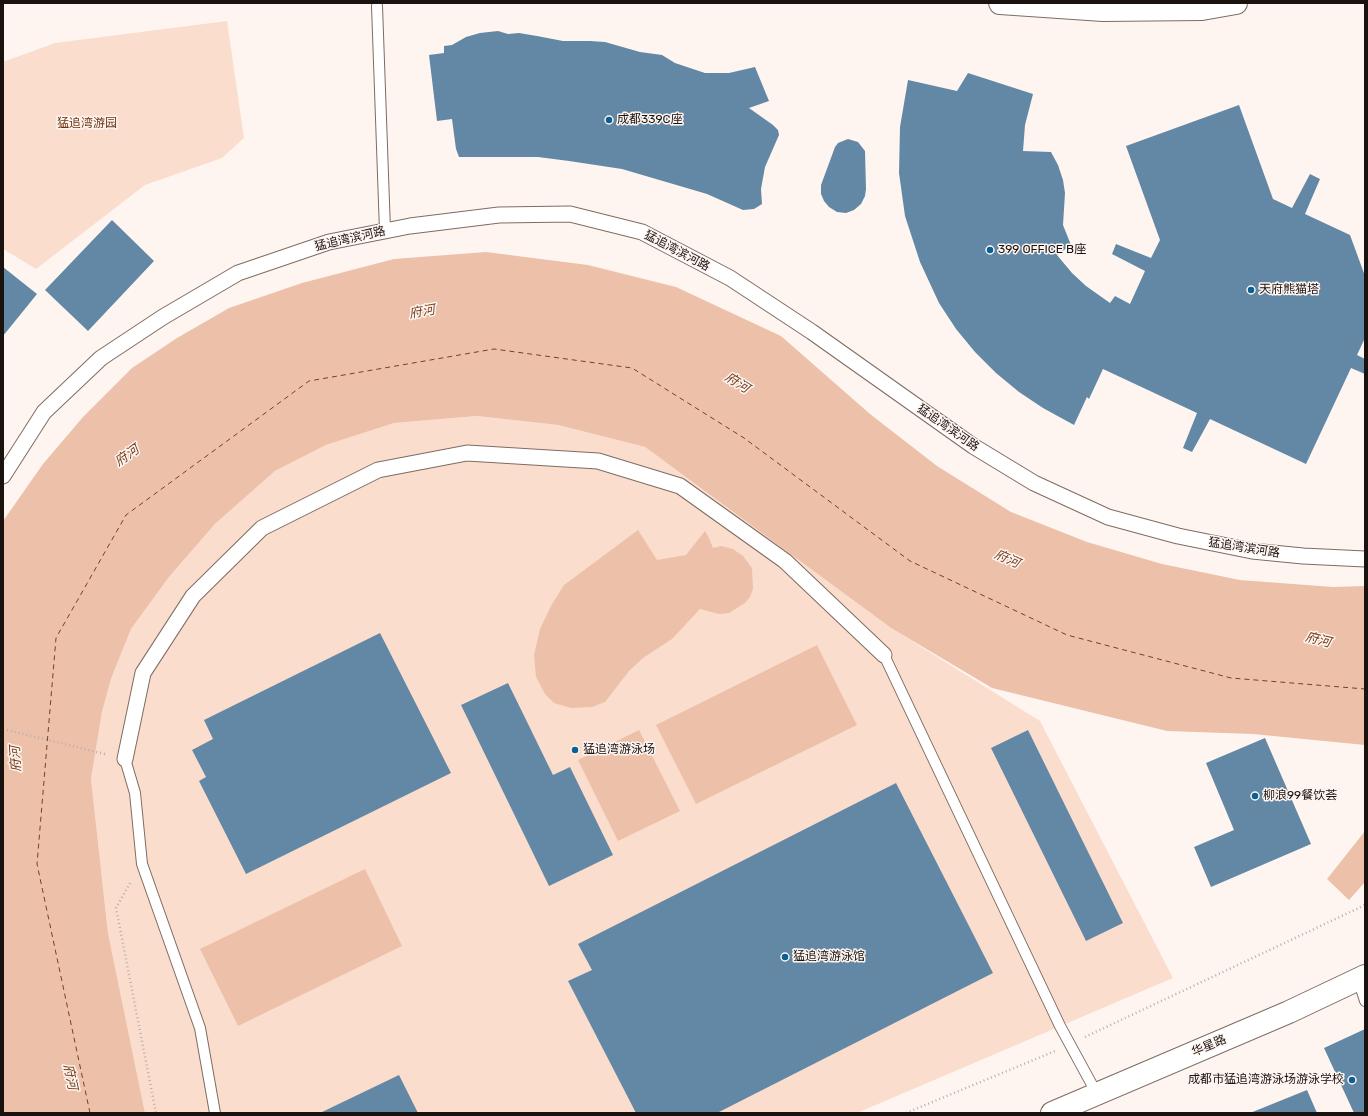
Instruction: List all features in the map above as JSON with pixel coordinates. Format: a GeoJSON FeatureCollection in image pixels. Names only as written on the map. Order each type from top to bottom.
{"type":"FeatureCollection","features":[{"type":"Feature","properties":{"kind":"street"},"geometry":{"type":"LineString","coordinates":[[1000,3],[1103,10],[1202,8],[1236,3]]}},
{"type":"Feature","properties":{"kind":"street","name":"猛追湾滨河路"},"geometry":{"type":"LineString","coordinates":[[3,476],[44,412],[101,358],[163,317],[238,273],[329,242],[410,226],[498,215],[570,214],[642,232],[730,278],[812,332],[973,446],[1034,484],[1108,517],[1178,536],[1252,551],[1303,556],[1365,559]]}},
{"type":"Feature","properties":{"kind":"street"},"geometry":{"type":"LineString","coordinates":[[125,759],[143,673],[194,596],[262,528],[378,470],[467,453],[598,461],[680,486],[785,561],[884,655]]}},
{"type":"Feature","properties":{"kind":"street","name":"华星路"},"geometry":{"type":"LineString","coordinates":[[1052,1113],[1289,1012],[1362,977]]}},
{"type":"Feature","properties":{"kind":"lane"},"geometry":{"type":"LineString","coordinates":[[377,6],[385,231]]}},
{"type":"Feature","properties":{"kind":"lane"},"geometry":{"type":"LineString","coordinates":[[884,655],[1070,1044],[1097,1094]]}},
{"type":"Feature","properties":{"kind":"lane"},"geometry":{"type":"LineString","coordinates":[[125,759],[135,793],[142,864],[200,1028],[215,1113]]}},
{"type":"Feature","properties":{"kind":"lane"},"geometry":{"type":"LineString","coordinates":[[1362,977],[1365,1001]]}},
{"type":"Feature","properties":{"kind":"path"},"geometry":{"type":"LineString","coordinates":[[3,729],[108,755]]}},
{"type":"Feature","properties":{"kind":"path"},"geometry":{"type":"LineString","coordinates":[[142,864],[116,908],[156,1113]]}},
{"type":"Feature","properties":{"kind":"path"},"geometry":{"type":"LineString","coordinates":[[906,1113],[1070,1044],[1365,905]]}},
{"type":"Feature","properties":{"kind":"green space","name":"猛追湾游园"},"geometry":{"type":"Polygon","coordinates":[[[227,21],[244,138],[222,158],[145,185],[36,269],[3,249],[3,62],[55,43],[227,21]]]}},
{"type":"Feature","properties":{"kind":"green space","name":"猛追湾游泳场"},"geometry":{"type":"Polygon","coordinates":[[[477,416],[558,425],[645,447],[891,628],[1040,721],[1173,978],[857,1113],[145,1113],[108,933],[91,779],[102,712],[111,679],[131,629],[169,577],[215,524],[275,471],[326,445],[394,423],[477,416]]]}},
{"type":"Feature","properties":{"kind":"water","name":"府河"},"geometry":{"type":"Polygon","coordinates":[[[486,252],[588,265],[676,287],[781,336],[870,414],[937,466],[1011,512],[1087,542],[1162,564],[1240,580],[1333,587],[1365,586],[1365,745],[1253,734],[1167,731],[992,688],[891,628],[645,447],[558,425],[477,416],[394,423],[326,445],[275,471],[215,524],[169,577],[131,629],[111,679],[102,712],[91,779],[108,933],[145,1113],[3,1113],[3,521],[43,464],[83,417],[132,368],[177,338],[229,308],[302,283],[394,259],[486,252]]]}},
{"type":"Feature","properties":{"kind":"water"},"geometry":{"type":"Polygon","coordinates":[[[638,530],[657,560],[686,555],[705,531],[713,548],[721,546],[733,549],[743,556],[752,568],[753,589],[750,597],[745,603],[729,613],[719,614],[700,609],[672,639],[643,658],[629,671],[605,702],[592,707],[571,708],[554,703],[545,694],[536,677],[534,655],[540,629],[551,606],[564,585],[638,530]]]}},
{"type":"Feature","properties":{"kind":"water"},"geometry":{"type":"Polygon","coordinates":[[[817,645],[857,725],[696,804],[656,725],[817,645]]]}},
{"type":"Feature","properties":{"kind":"water"},"geometry":{"type":"Polygon","coordinates":[[[639,730],[680,811],[618,841],[578,760],[639,730]]]}},
{"type":"Feature","properties":{"kind":"water"},"geometry":{"type":"Polygon","coordinates":[[[1365,831],[1365,882],[1349,900],[1327,879],[1365,831]]]}},
{"type":"Feature","properties":{"kind":"water"},"geometry":{"type":"Polygon","coordinates":[[[365,869],[402,946],[238,1026],[200,949],[365,869]]]}},
{"type":"Feature","properties":{"kind":"building","name":"成都339C座"},"geometry":{"type":"Polygon","coordinates":[[[498,31],[508,34],[519,33],[563,41],[605,42],[640,52],[662,55],[675,63],[705,73],[729,73],[755,67],[769,101],[749,108],[773,125],[778,130],[779,135],[765,167],[761,189],[762,204],[754,209],[743,210],[707,194],[622,169],[538,157],[459,157],[456,149],[452,119],[437,121],[429,55],[444,53],[444,46],[452,45],[466,37],[480,33],[498,31]]]}},
{"type":"Feature","properties":{"kind":"building"},"geometry":{"type":"Polygon","coordinates":[[[968,73],[1033,94],[1025,125],[1023,151],[1051,152],[1058,165],[1063,180],[1065,193],[1063,225],[1071,245],[1057,255],[1072,273],[1086,286],[1110,303],[1115,296],[1130,304],[1145,271],[1112,254],[1116,244],[1151,258],[1160,240],[1126,146],[1239,105],[1273,199],[1292,208],[1310,174],[1320,179],[1305,214],[1350,235],[1365,276],[1365,338],[1357,355],[1365,359],[1365,374],[1351,368],[1306,464],[1210,419],[1192,452],[1183,448],[1197,413],[1103,369],[1089,399],[1087,397],[1074,425],[1043,408],[1019,392],[996,373],[975,352],[956,329],[939,303],[920,262],[905,216],[899,173],[900,127],[908,80],[957,91],[968,73]]]}},
{"type":"Feature","properties":{"kind":"building"},"geometry":{"type":"Polygon","coordinates":[[[848,139],[858,142],[865,151],[866,189],[865,196],[861,204],[854,210],[846,213],[837,212],[829,207],[821,194],[821,185],[835,147],[838,143],[848,139]]]}},
{"type":"Feature","properties":{"kind":"building"},"geometry":{"type":"Polygon","coordinates":[[[112,220],[154,261],[88,331],[45,290],[112,220]]]}},
{"type":"Feature","properties":{"kind":"building"},"geometry":{"type":"Polygon","coordinates":[[[3,267],[37,294],[3,336],[3,267]]]}},
{"type":"Feature","properties":{"kind":"building"},"geometry":{"type":"Polygon","coordinates":[[[380,633],[451,773],[246,874],[199,781],[206,777],[192,750],[213,739],[204,720],[380,633]]]}},
{"type":"Feature","properties":{"kind":"building"},"geometry":{"type":"Polygon","coordinates":[[[508,683],[553,775],[570,767],[613,855],[549,886],[461,705],[508,683]]]}},
{"type":"Feature","properties":{"kind":"building"},"geometry":{"type":"Polygon","coordinates":[[[1028,730],[1123,923],[1086,941],[991,748],[1028,730]]]}},
{"type":"Feature","properties":{"kind":"building","name":"柳浪99餐饮荟"},"geometry":{"type":"Polygon","coordinates":[[[1265,738],[1311,844],[1211,887],[1194,847],[1234,830],[1206,763],[1265,738]]]}},
{"type":"Feature","properties":{"kind":"building","name":"猛追湾游泳馆"},"geometry":{"type":"Polygon","coordinates":[[[896,783],[993,973],[717,1113],[636,1113],[568,981],[592,970],[578,944],[896,783]]]}},
{"type":"Feature","properties":{"kind":"building","name":"成都市猛追湾游泳场游泳学校"},"geometry":{"type":"Polygon","coordinates":[[[1365,1029],[1365,1113],[1354,1113],[1324,1048],[1365,1029]]]}},
{"type":"Feature","properties":{"kind":"building"},"geometry":{"type":"Polygon","coordinates":[[[399,1075],[418,1113],[320,1113],[399,1075]]]}},
{"type":"Feature","properties":{"kind":"building"},"geometry":{"type":"Polygon","coordinates":[[[1307,1090],[1317,1113],[1250,1113],[1307,1090]]]}},
{"type":"Feature","properties":{"kind":"ferry route"},"geometry":{"type":"LineString","coordinates":[[90,1113],[37,864],[56,638],[126,515],[309,381],[494,349],[632,368],[744,438],[910,561],[1067,635],[1231,678],[1365,689]]}},
{"type":"Feature","properties":{"kind":"place","name":"成都339C座"},"geometry":{"type":"Point","coordinates":[609,120]}},
{"type":"Feature","properties":{"kind":"place","name":"399 OFFICE B座"},"geometry":{"type":"Point","coordinates":[990,250]}},
{"type":"Feature","properties":{"kind":"place","name":"天府熊猫塔"},"geometry":{"type":"Point","coordinates":[1251,290]}},
{"type":"Feature","properties":{"kind":"place","name":"猛追湾游泳场"},"geometry":{"type":"Point","coordinates":[575,750]}},
{"type":"Feature","properties":{"kind":"place","name":"柳浪99餐饮荟"},"geometry":{"type":"Point","coordinates":[1255,796]}},
{"type":"Feature","properties":{"kind":"place","name":"猛追湾游泳馆"},"geometry":{"type":"Point","coordinates":[785,957]}},
{"type":"Feature","properties":{"kind":"place","name":"成都市猛追湾游泳场游泳学校"},"geometry":{"type":"Point","coordinates":[1352,1080]}}]}
